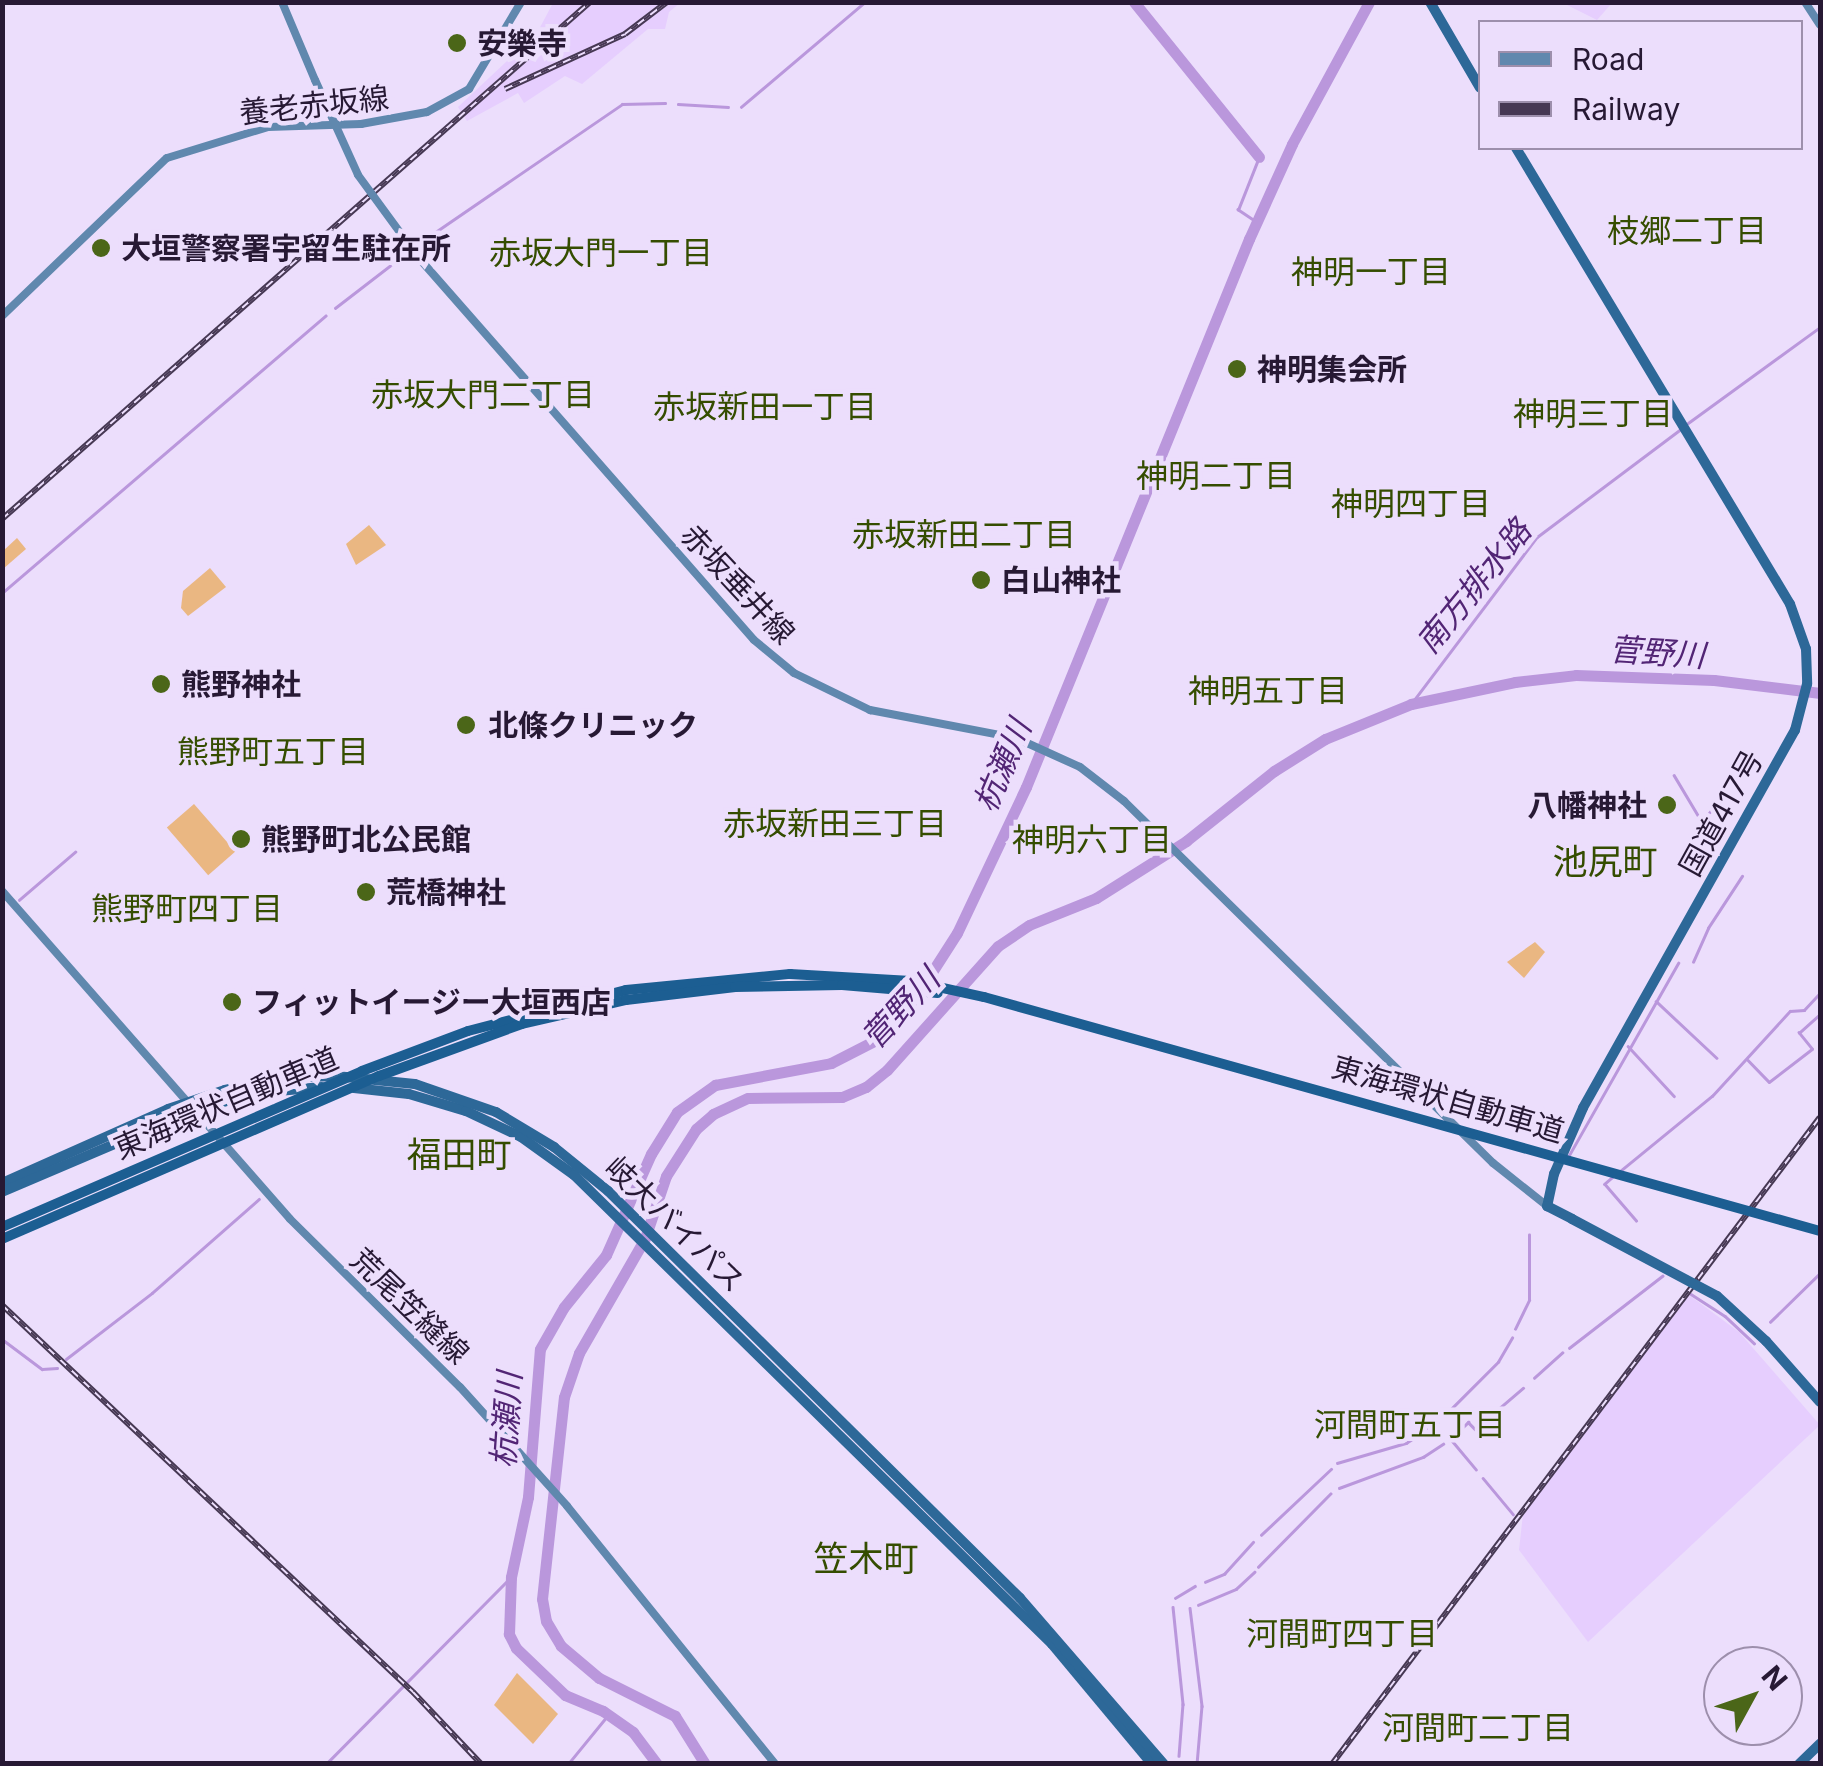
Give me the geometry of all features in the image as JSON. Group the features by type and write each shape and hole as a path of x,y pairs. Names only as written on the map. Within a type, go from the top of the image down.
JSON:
{"highway":[{"path":"1430,2 1478,85"},
{"name":"国道417号","path":"1517,150 1790,604 1806,648 1805,699 1795,730 1583,1108 1554,1174 1547,1206"},
{"name":"東海環状自動車道","path":"2,1227 416,1049 572,1001 736,976 841,975 911,981 1062,1016 1820,1231"},
{"name":"東海環状自動車道","path":"2,1239 395,1069 490,1034 574,1011 682,992 842,985 946,994 1062,1016"},
{"name":"岐大バイパス","path":"2,1182 193,1105 278,1084 364,1083 439,1101 493,1122 604,1195 1052,1644 1152,1764"},
{"name":"岐大バイパス","path":"2,1192 193,1105"},
{"path":"1547,1206 1716,1296 1766,1341 1820,1402"},
{"name":"岐大バイパス","path":"696,1286 1033,1611 1164,1764"},
{"path":"1799,1764 1820,1744"}],"main road":[{"name":"赤坂垂井線","path":"282,2 358,175 418,256 754,640 794,673 870,710 1002,735 1080,767 1168,843 1492,1163 1547,1206"},
{"name":"養老赤坂線","path":"2,316 167,158 268,127 361,124 426,112 469,88 522,2"},
{"path":"1805,2 1820,25"},
{"name":"荒尾笠縫線","path":"2,891 290,1219 460,1387 563,1501 775,1764"}],"shaded area":[{"path":"553,3 680,3 669,12 665,29 648,29 582,84 565,76 524,103 518,93 467,121 458,107 537,33"},
{"path":"1563,3 1612,3 1597,20"},
{"path":"369,525 386,545 356,565 346,544"},
{"path":"17,538 26,549 3,569 3,551"},
{"path":"210,568 226,587 188,616 181,608 183,591"},
{"path":"194,804 235,852 208,875 167,828"},
{"path":"1535,942 1545,952 1524,978 1507,962"},
{"path":"1689,1295 1739,1332 1820,1425 1588,1642 1519,1550 1523,1514"},
{"path":"517,1673 558,1714 533,1744 494,1705"}],"waterway":[{"path":"741,107 865,2"},
{"path":"1134,2 1259,157"},
{"name":"杭瀬川","path":"657,1764 633,1732 603,1711 565,1695 516,1648 509,1634 511,1577 528,1497 540,1349 564,1307 606,1255 651,1154 677,1112 715,1085 831,1063 876,1040 916,997 957,933 1026,787 1249,239 1292,144 1369,2"},
{"path":"415,246 622,104 665,103"},
{"path":"678,104 728,107"},
{"path":"1256,222 1238,210 1259,157"},
{"path":"335,308 409,251"},
{"path":"2,593 325,316"},
{"name":"南方排水路","path":"1688,423 1820,327"},
{"name":"南方排水路","path":"1411,704 1537,537 1682,428"},
{"name":"菅野川","path":"705,1764 675,1716 599,1678 561,1646 546,1621 542,1599 564,1397 579,1353 645,1238 666,1176 696,1129 713,1114 748,1098 842,1097 866,1087 887,1070 998,946 1029,925 1096,898 1186,841 1274,771 1325,739 1411,704 1515,682 1576,675 1714,680 1820,693"},
{"path":"1674,775 1702,822 1719,800"},
{"path":"19,900 75,852"},
{"path":"1693,962 1708,928 1742,876"},
{"path":"1568,1157 1678,963"},
{"path":"1619,1172 1712,1096 1790,1011 1804,1010 1820,993"},
{"path":"1656,1001 1717,1058"},
{"path":"1748,1060 1769,1082 1812,1049 1799,1033 1820,1014"},
{"path":"1628,1046 1674,1096"},
{"path":"1613,1177 1605,1184 1636,1220"},
{"path":"66,1359 152,1293 259,1199"},
{"path":"1515,1329 1529,1300 1529,1235"},
{"path":"1770,1322 1820,1273"},
{"path":"1569,1348 1662,1276"},
{"path":"1691,1294 1725,1316 1754,1343"},
{"path":"1445,1415 1498,1362 1512,1338"},
{"path":"2,1339 42,1369 57,1368"},
{"path":"1534,1378 1562,1353"},
{"path":"1476,1470 1450,1439 1468,1422 1475,1429 1523,1388"},
{"path":"1337,1463 1406,1443 1437,1423"},
{"path":"1339,1488 1423,1457 1443,1444"},
{"path":"1261,1535 1331,1469"},
{"path":"1483,1478 1513,1514"},
{"path":"1258,1567 1330,1494"},
{"path":"1205,1582 1224,1574 1253,1542"},
{"path":"1198,1605 1236,1589 1254,1572"},
{"name":"杭瀬川","path":"326,1764 511,1577"},
{"path":"1175,1598 1195,1586"},
{"path":"1173,1607 1183,1704 1179,1756"},
{"path":"1190,1608 1202,1706 1197,1764"},
{"path":"568,1764 608,1715"}],"railway":[{"path":"2,519 590,2"},
{"path":"505,89 625,34 667,2"},
{"path":"1332,1764 1820,1117"},
{"path":"2,1305 413,1692 481,1764"}],"place":[{"name":"安樂寺","path":"457,43"},
{"name":"大垣警察署宇留生駐在所","path":"101,248"},
{"name":"神明集会所","path":"1237,369"},
{"name":"白山神社","path":"981,580"},
{"name":"熊野神社","path":"161,684"},
{"name":"北條クリニック","path":"466,725"},
{"name":"八幡神社","path":"1667,805"},
{"name":"熊野町北公民館","path":"241,839"},
{"name":"荒橋神社","path":"366,892"},
{"name":"フィットイージー大垣西店","path":"232,1002"}],"district":[{"name":"枝郷二丁目","path":"1687,231"},
{"name":"赤坂大門一丁目","path":"601,253"},
{"name":"神明一丁目","path":"1371,272"},
{"name":"赤坂大門二丁目","path":"483,395"},
{"name":"赤坂新田一丁目","path":"765,407"},
{"name":"神明三丁目","path":"1593,414"},
{"name":"神明二丁目","path":"1216,476"},
{"name":"神明四丁目","path":"1411,504"},
{"name":"赤坂新田二丁目","path":"964,535"},
{"name":"神明五丁目","path":"1268,691"},
{"name":"熊野町五丁目","path":"273,752"},
{"name":"赤坂新田三丁目","path":"835,824"},
{"name":"神明六丁目","path":"1092,840"},
{"name":"池尻町","path":"1605,861"},
{"name":"熊野町四丁目","path":"187,909"},
{"name":"福田町","path":"459,1154"},
{"name":"河間町五丁目","path":"1410,1425"},
{"name":"笠木町","path":"866,1558"},
{"name":"河間町四丁目","path":"1342,1634"},
{"name":"河間町二丁目","path":"1478,1728"}]}
